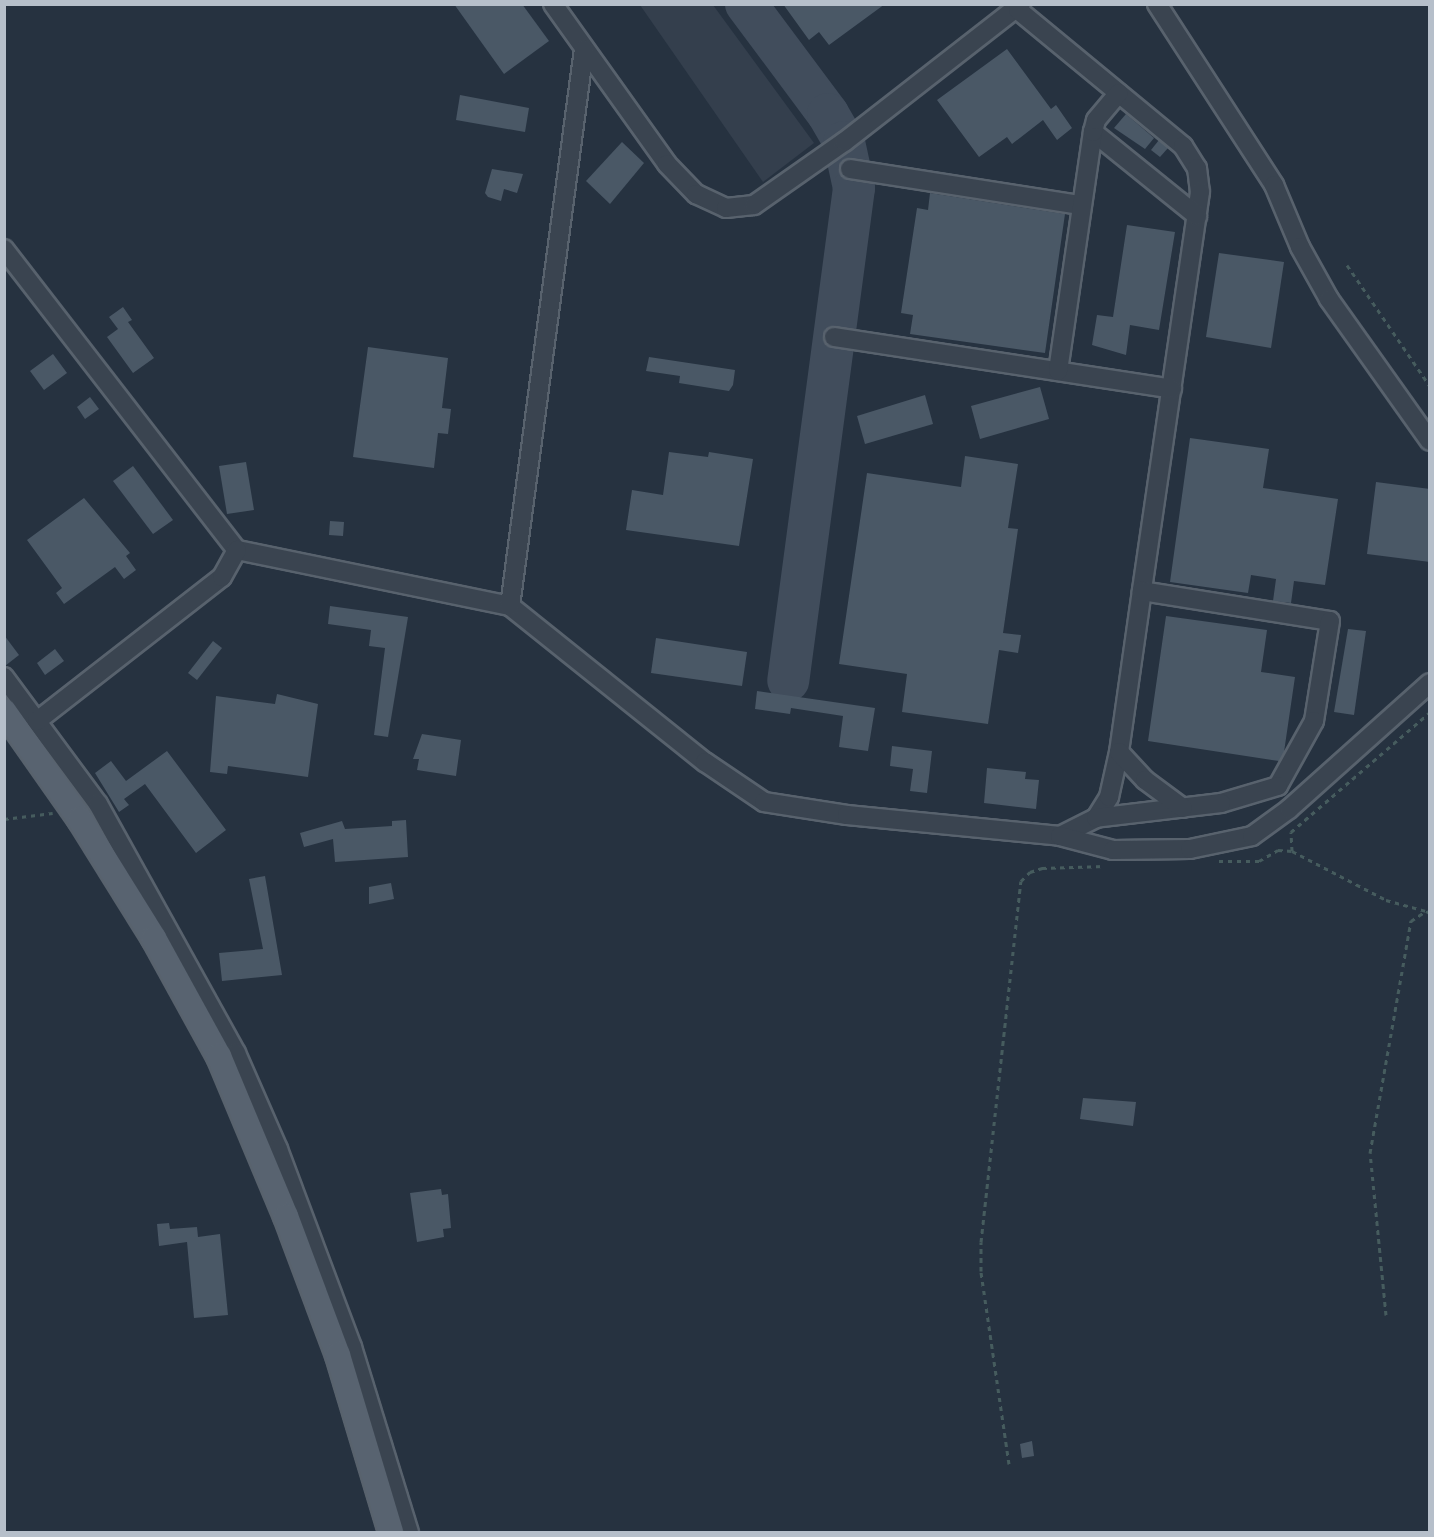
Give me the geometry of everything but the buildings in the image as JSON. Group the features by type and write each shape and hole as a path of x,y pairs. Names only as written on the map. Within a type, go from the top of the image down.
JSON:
{"main road":[{"path":"4,711 73,809 154,938 219,1056 286,1216 338,1355 391,1533"}],"street":[{"path":"553,4 667,164 696,194 726,208 754,205 1020,8 1188,153 1197,168 1199,184 1197,216 1119,752 1109,797 1096,818"},
{"path":"1157,4 1274,185 1300,248 1329,299 1430,441"},
{"path":"510,606 584,49"},
{"path":"1058,371 1093,132 1096,120 1119,93"},
{"path":"1093,132 1197,216"},
{"path":"850,169 1081,205"},
{"path":"4,249 237,550 510,606 705,762 764,802 859,817 1060,836 1113,850 1190,849 1252,836 1288,809 1430,683"},
{"path":"834,337 1172,389"},
{"path":"37,722 222,577 237,550"},
{"path":"1060,836 1096,818 1221,803 1278,786 1314,721 1330,621 1142,591"},
{"path":"4,677 98,804 236,1053 352,1347 409,1533"},
{"path":"1119,752 1145,780 1183,808"}],"path":[{"path":"1347,265 1430,386"},
{"path":"1292,851 1291,832 1430,712"},
{"path":"4,819 73,809"},
{"path":"1211,861 1259,861 1278,850 1292,851 1386,900 1428,912"},
{"path":"1009,1464 981,1271 981,1242 1022,880 1030,872 1042,868 1109,866"},
{"path":"1386,1315 1370,1153 1411,921 1428,912"}],"shaded area":[{"path":"640,5 713,5 814,143 763,182"}],"taxiway":[{"path":"746,4 828,114 844,142 854,188 788,681"}]}
